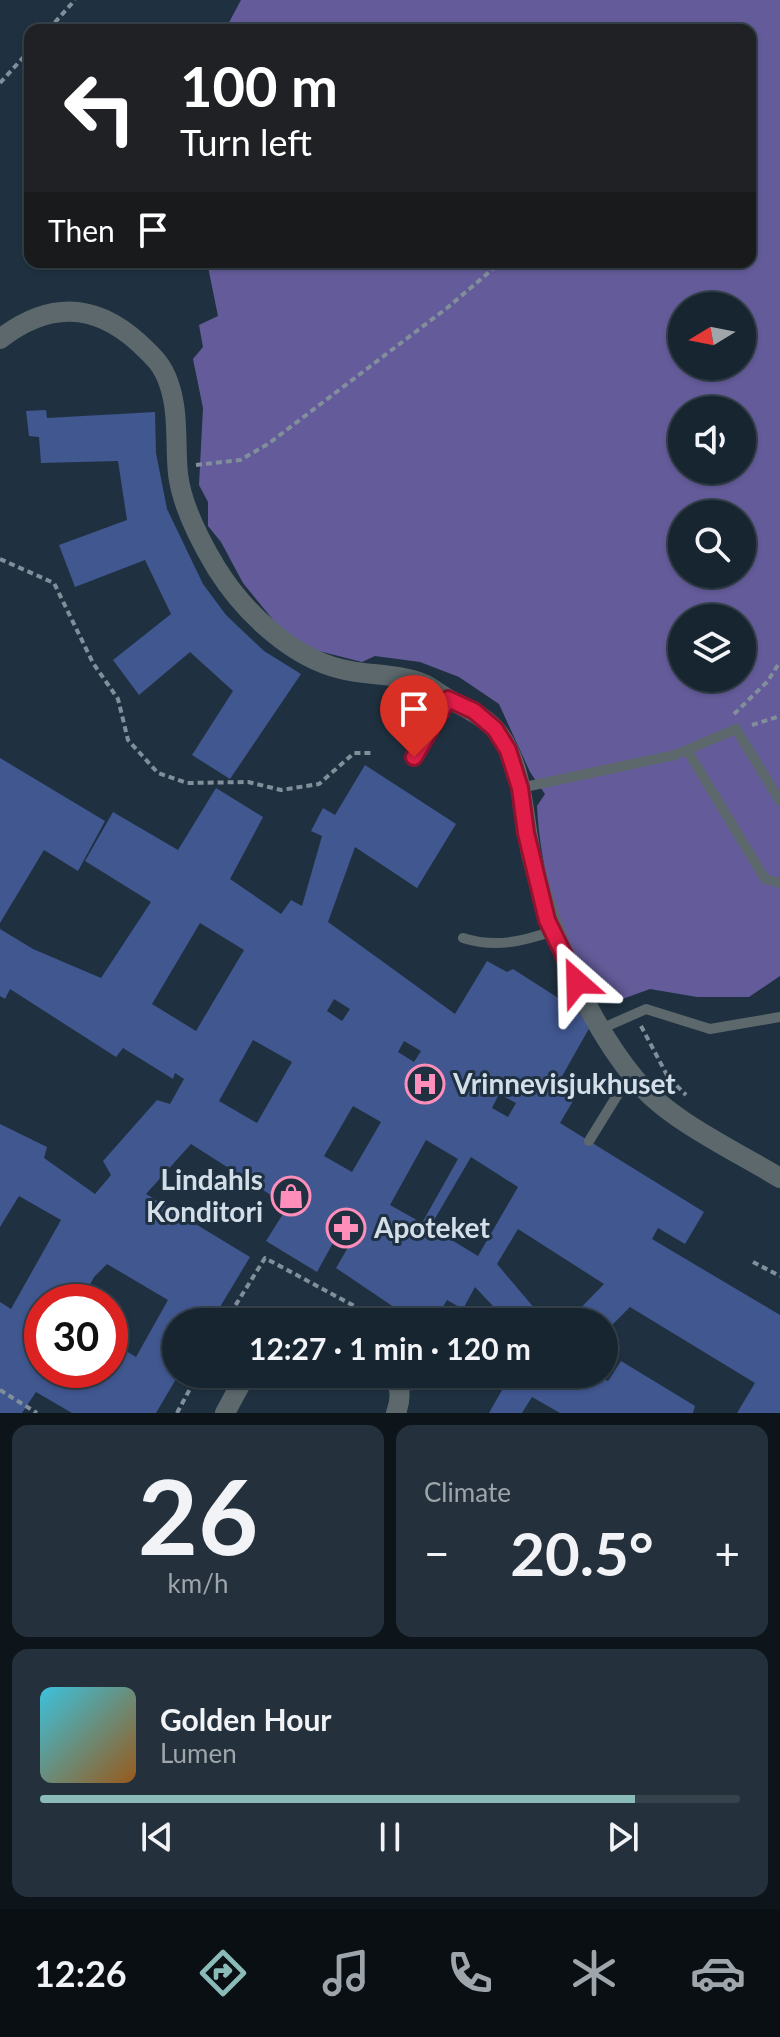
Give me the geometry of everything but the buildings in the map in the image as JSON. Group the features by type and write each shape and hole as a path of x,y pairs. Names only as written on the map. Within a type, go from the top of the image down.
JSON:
{"street":[{"path":"0,339 41,315 93,314 116,323 160,362 170,387 178,468 190,518 217,569 244,605 289,644 341,669 423,684 474,711 495,729 508,750 520,788 526,833 553,931 603,1028 631,1073 685,1120 780,1178"},
{"path":"225,1413 238,1388"},
{"path":"396,1413 401,1400 397,1388"}],"lane":[{"path":"414,757 448,699"},
{"path":"520,788 687,750 736,729 780,801"},
{"path":"687,750 765,879 780,883"},
{"path":"463,938 486,945 521,942 553,931"},
{"path":"603,1028 646,1009 671,1014 710,1029 780,1017"},
{"path":"589,1141 631,1073"}],"path":[{"path":"53,24 75,0"},
{"path":"0,83 24,57"},
{"path":"178,468 240,460 268,444 447,308 494,268"},
{"path":"0,559 54,583 93,663 118,699 128,740 158,773 187,783 248,782 281,790 319,784 354,753 374,753"},
{"path":"717,735 767,682 780,662"},
{"path":"736,729 780,716"},
{"path":"634,1013 668,1077 689,1098"},
{"path":"234,1308 265,1258 358,1308"},
{"path":"753,1262 780,1276"},
{"path":"177,1413 190,1388"},
{"path":"0,1390 37,1413"}],"shaded area":[{"path":"241,0 780,0 780,976 749,997 697,997 650,989 617,1001 599,995 573,953 554,905 542,855 537,806 545,794 530,772 499,704 459,677 420,662 375,656 362,662 311,649 287,637 243,583 221,542 208,526 208,502 199,485 203,408 193,359 203,347 199,325 218,316 208,268 756,268 756,24 228,24"}],"place":[{"name":"Vrinnevisjukhuset","path":"425,1084"},
{"name":"Lindahls Konditori","path":"291,1196"},
{"name":"Apoteket","path":"346,1228"}],"route":[{"path":"414,757 448,699 474,711 495,729 508,750 520,788 526,833 547,920 577,982"}]}
